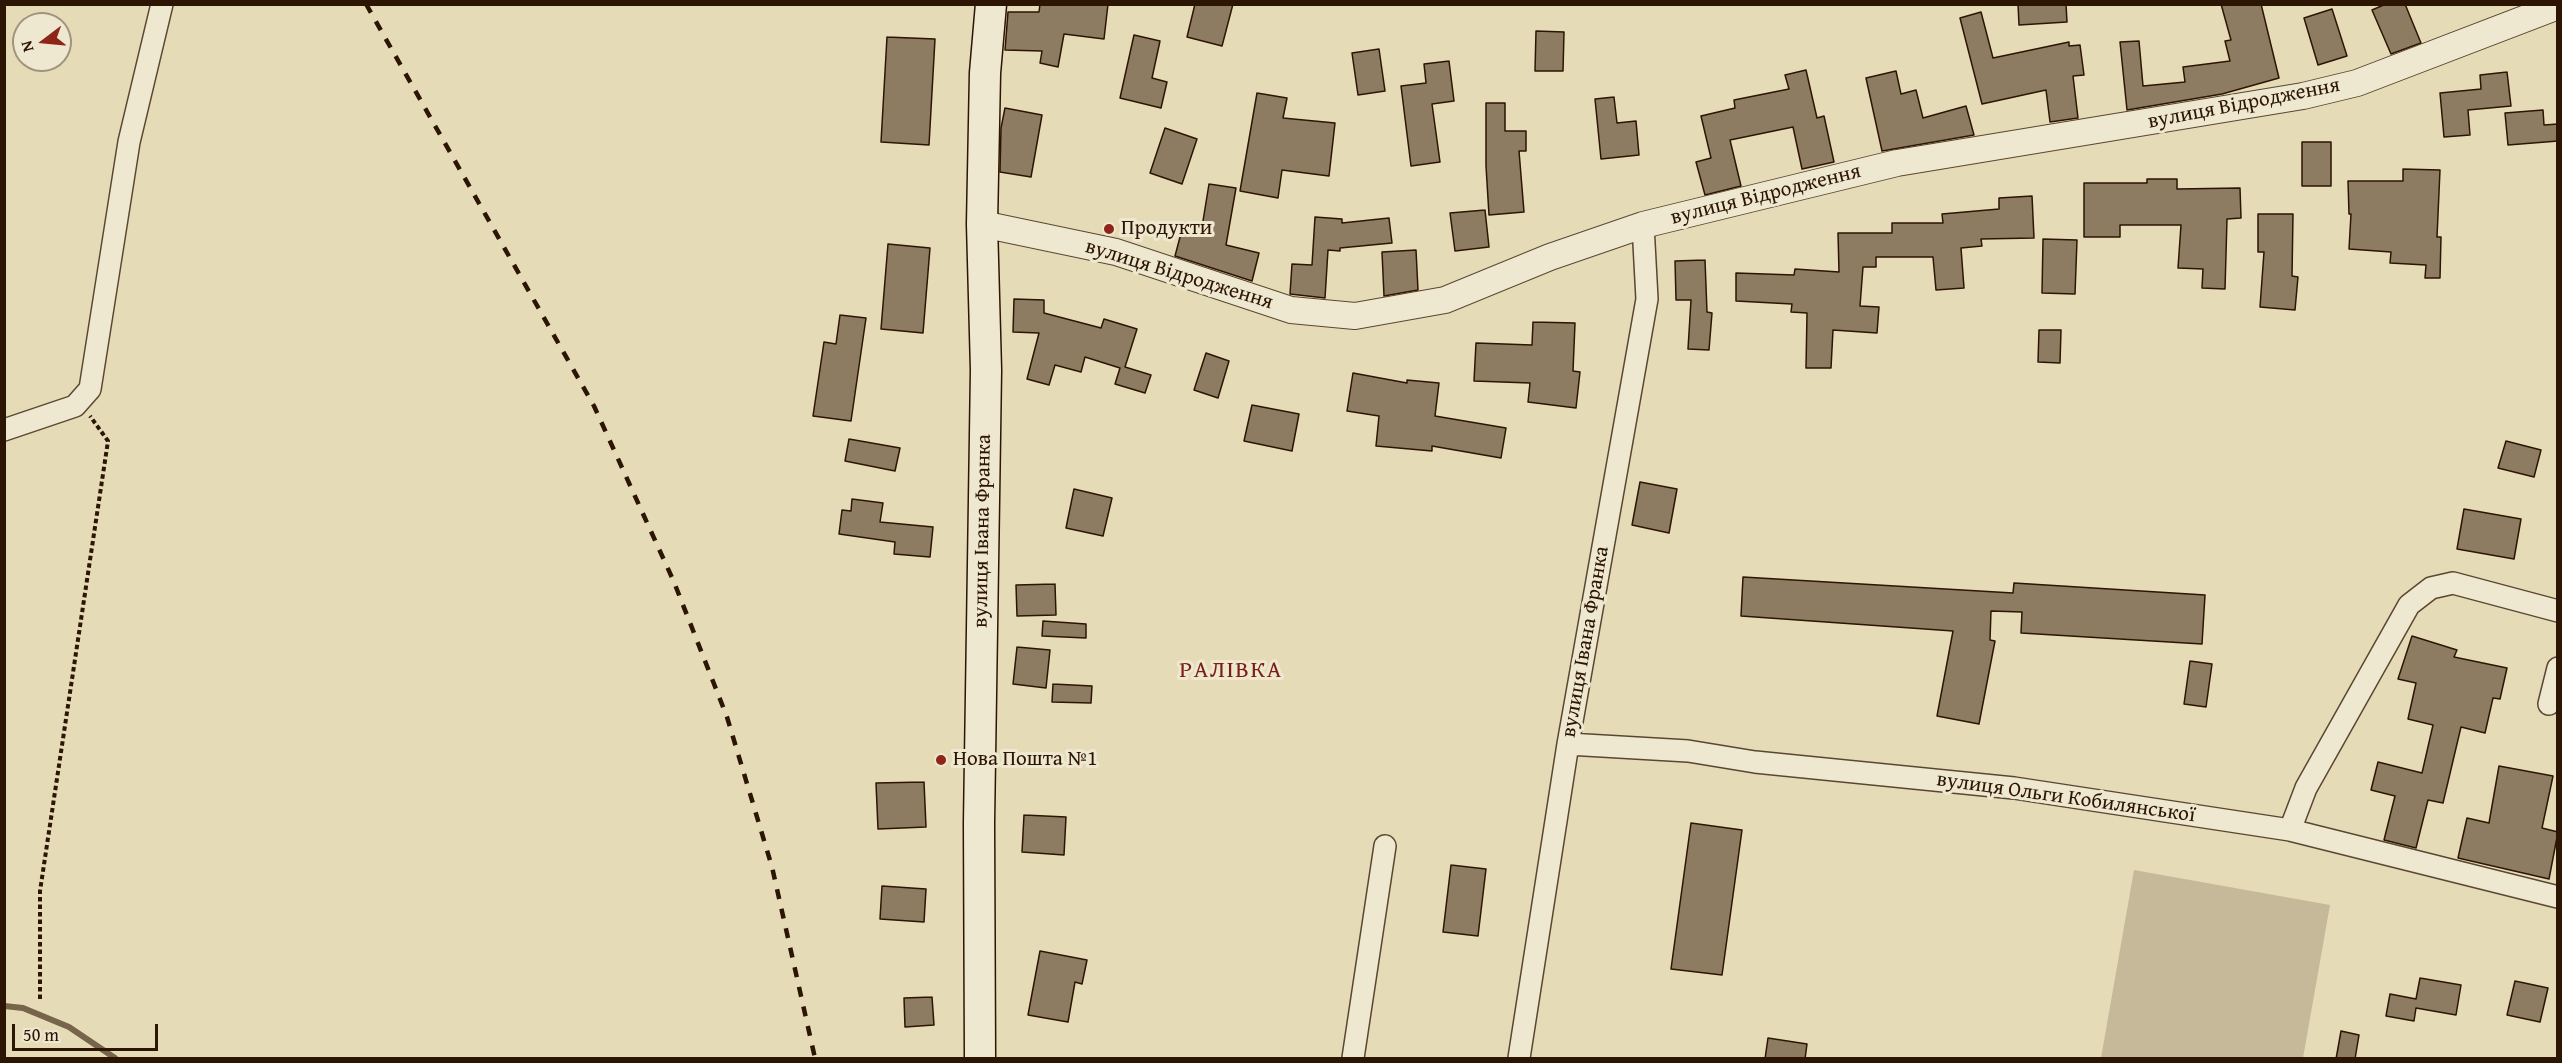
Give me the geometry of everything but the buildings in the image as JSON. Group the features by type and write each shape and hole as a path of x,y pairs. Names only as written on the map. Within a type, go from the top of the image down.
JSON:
{"main road":[{"name":"вулиця Івана Франка","path":"980,1059 979,823 986,370 982,224 986,73 991,4"}],"street":[{"path":"4,430 75,406 90,389 129,142 162,4"},
{"name":"вулиця Відродження","path":"982,224 1116,252 1291,310 1355,316 1445,300 1550,257 1643,225 1897,163 2303,96 2357,83 2558,6"},
{"name":"вулиця Івана Франка","path":"1519,1059 1568,744 1647,298 1643,225"},
{"path":"2290,830 2306,788 2409,605 2431,588 2453,583 2558,610"},
{"path":"2548,704 2558,668"},
{"name":"вулиця Ольги Кобилянської","path":"1568,744 1688,751 1755,762 2014,788 2290,830 2558,897"},
{"path":"1353,1059 1385,846"}],"path":[{"path":"40,999 40,891 108,441 79,401"}],"shaded area":[{"path":"2134,870 2330,905 2303,1058 2101,1058"}],"waterway":[{"path":"4,1006 23,1008 69,1027 115,1058"}],"railway":[{"path":"366,4 594,406 674,582 727,717 772,867 815,1058"}],"place":[{"name":"Продукти","path":"1109,229"},
{"name":"Нова Пошта №1","path":"941,760"}],"district":[{"name":"РАЛІВКА","path":"1231,671"}]}
